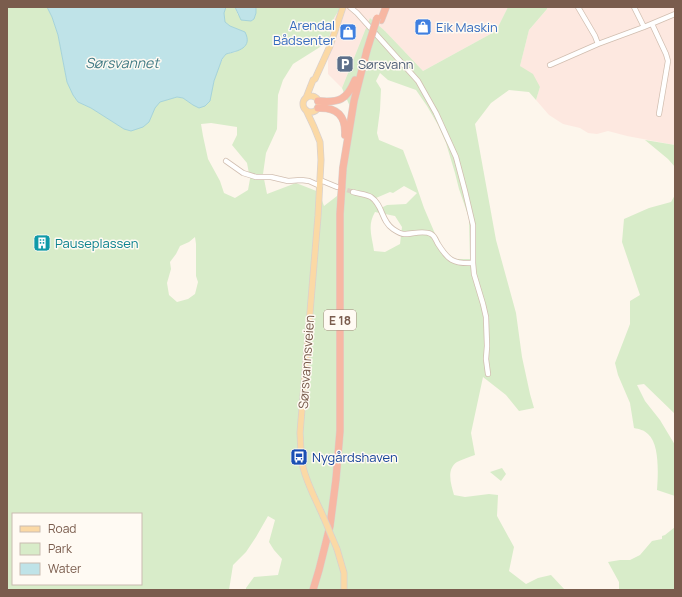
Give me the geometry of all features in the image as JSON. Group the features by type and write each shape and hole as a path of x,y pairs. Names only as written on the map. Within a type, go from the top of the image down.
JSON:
{"highway":[{"name":"E 18","path":"343,168 354,101 379,19 381,7"},
{"name":"E 18","path":"379,19 386,7"},
{"name":"E 18","path":"317,104 334,102 343,97 352,87 369,50"},
{"name":"E 18","path":"317,590 332,531 340,482 343,434 344,217 346,180 357,105 369,50"},
{"name":"E 18","path":"313,590 330,526 340,431 340,214 345,129 344,122 336,112 317,104"}],"main road":[{"name":"Sørsvannsveien","path":"306,98 330,46 343,7"},
{"name":"Sørsvannsveien","path":"314,127 314,115 317,104 314,89 315,79"},
{"path":"311,96 317,104 310,112 303,106 304,99 311,96"},
{"name":"Sørsvannsveien","path":"306,110 314,127 320,146 320,186 300,433 301,456 307,481 338,549 344,573 344,590"}],"street":[{"path":"350,7 418,81 436,113 456,157 473,225 474,274 486,318 486,359 488,374"},
{"path":"578,7 598,44"},
{"path":"634,7 644,27"},
{"path":"550,65 598,44 675,14"},
{"path":"652,24 668,61 659,114"},
{"path":"226,161 243,173 256,177 271,177 288,181 309,181 320,186"},
{"path":"320,180 337,187"},
{"path":"353,192 366,195 377,203 387,224 395,231 404,234 431,234 434,236 445,255 450,259 461,263 473,263"}],"shaded area":[{"path":"341,7 508,7 496,31 423,71 385,31 370,18 342,88 328,74 328,42 334,18"},
{"path":"547,7 675,7 675,145 608,131 597,134 588,133 580,128 563,124 549,115 536,100 540,87 520,66 529,30 547,9"}],"green space":[{"path":"7,7 47,7 58,35 67,82 73,95 78,102 91,108 124,129 149,122 159,102 177,97 183,98 193,105 209,101 220,64 226,54 236,52 245,32 230,26 225,22 224,13 226,7 235,7 238,15 251,21 254,19 256,7 341,7 334,18 328,42 293,64 283,80 278,95 277,129 266,153 263,174 267,194 296,183 319,192 324,206 337,196 343,178 351,109 342,88 370,18 385,31 423,71 496,31 508,7 547,7 547,9 529,30 520,66 533,74 540,87 536,100 529,92 509,90 491,103 475,124 496,240 516,313 522,357 534,408 519,411 506,395 483,377 471,433 475,455 457,462 451,469 450,477 454,495 465,497 489,494 498,495 497,516 514,547 509,571 526,584 538,578 551,575 565,590 246,590 254,577 278,575 282,559 269,542 275,520 268,516 246,552 233,565 229,590 7,590","holes":["380,73 388,80 416,90 438,125 446,143 469,218 470,259 452,259 439,243 424,208 403,150 379,140 377,133 381,89 376,81","211,123 237,127 237,135 232,145 247,163 250,179 248,190 235,198 224,193 220,181 208,159 201,124","404,186 417,193 406,204 387,205 379,209 376,198 390,192 393,193","375,212 395,216 402,227 400,244 385,252 374,251 371,222","195,237 196,276 198,282 195,294 188,299 177,302 169,295 167,283 171,269 170,262 180,246 189,242"]},
{"path":"645,140 675,145 675,167 668,159"},
{"path":"675,195 675,414 644,384 637,385 645,401 660,420 675,445 675,496 657,490 658,477 655,445 646,433 634,428 630,403 618,375 615,363 630,324 630,301 640,295 622,242 624,219 649,208 671,202"},
{"path":"502,468 506,474 501,481 490,472"},
{"path":"675,527 675,590 619,590 619,582 608,562 630,560 640,555 652,541 662,539 662,536"}],"water":[{"name":"Sørsvannet","path":"47,7 226,7 224,13 225,22 230,26 245,32 247,42 243,48 226,54 222,59 214,81 210,101 205,106 199,108 183,98 177,97 160,102 155,108 149,122 143,127 131,131 124,129 91,108 78,102 73,95 67,82 58,35"},
{"path":"235,7 256,7 254,19 251,21 241,20"}],"tunnel":[{"path":"341,188 353,192"}],"place":[{"name":"Eik Maskin","path":"423,27"},
{"name":"Arendal Bådsenter","path":"348,32"},
{"name":"Sørsvann","path":"345,64"},
{"name":"Pauseplassen","path":"42,243"},
{"name":"Nygårdshaven","path":"299,457"}]}
